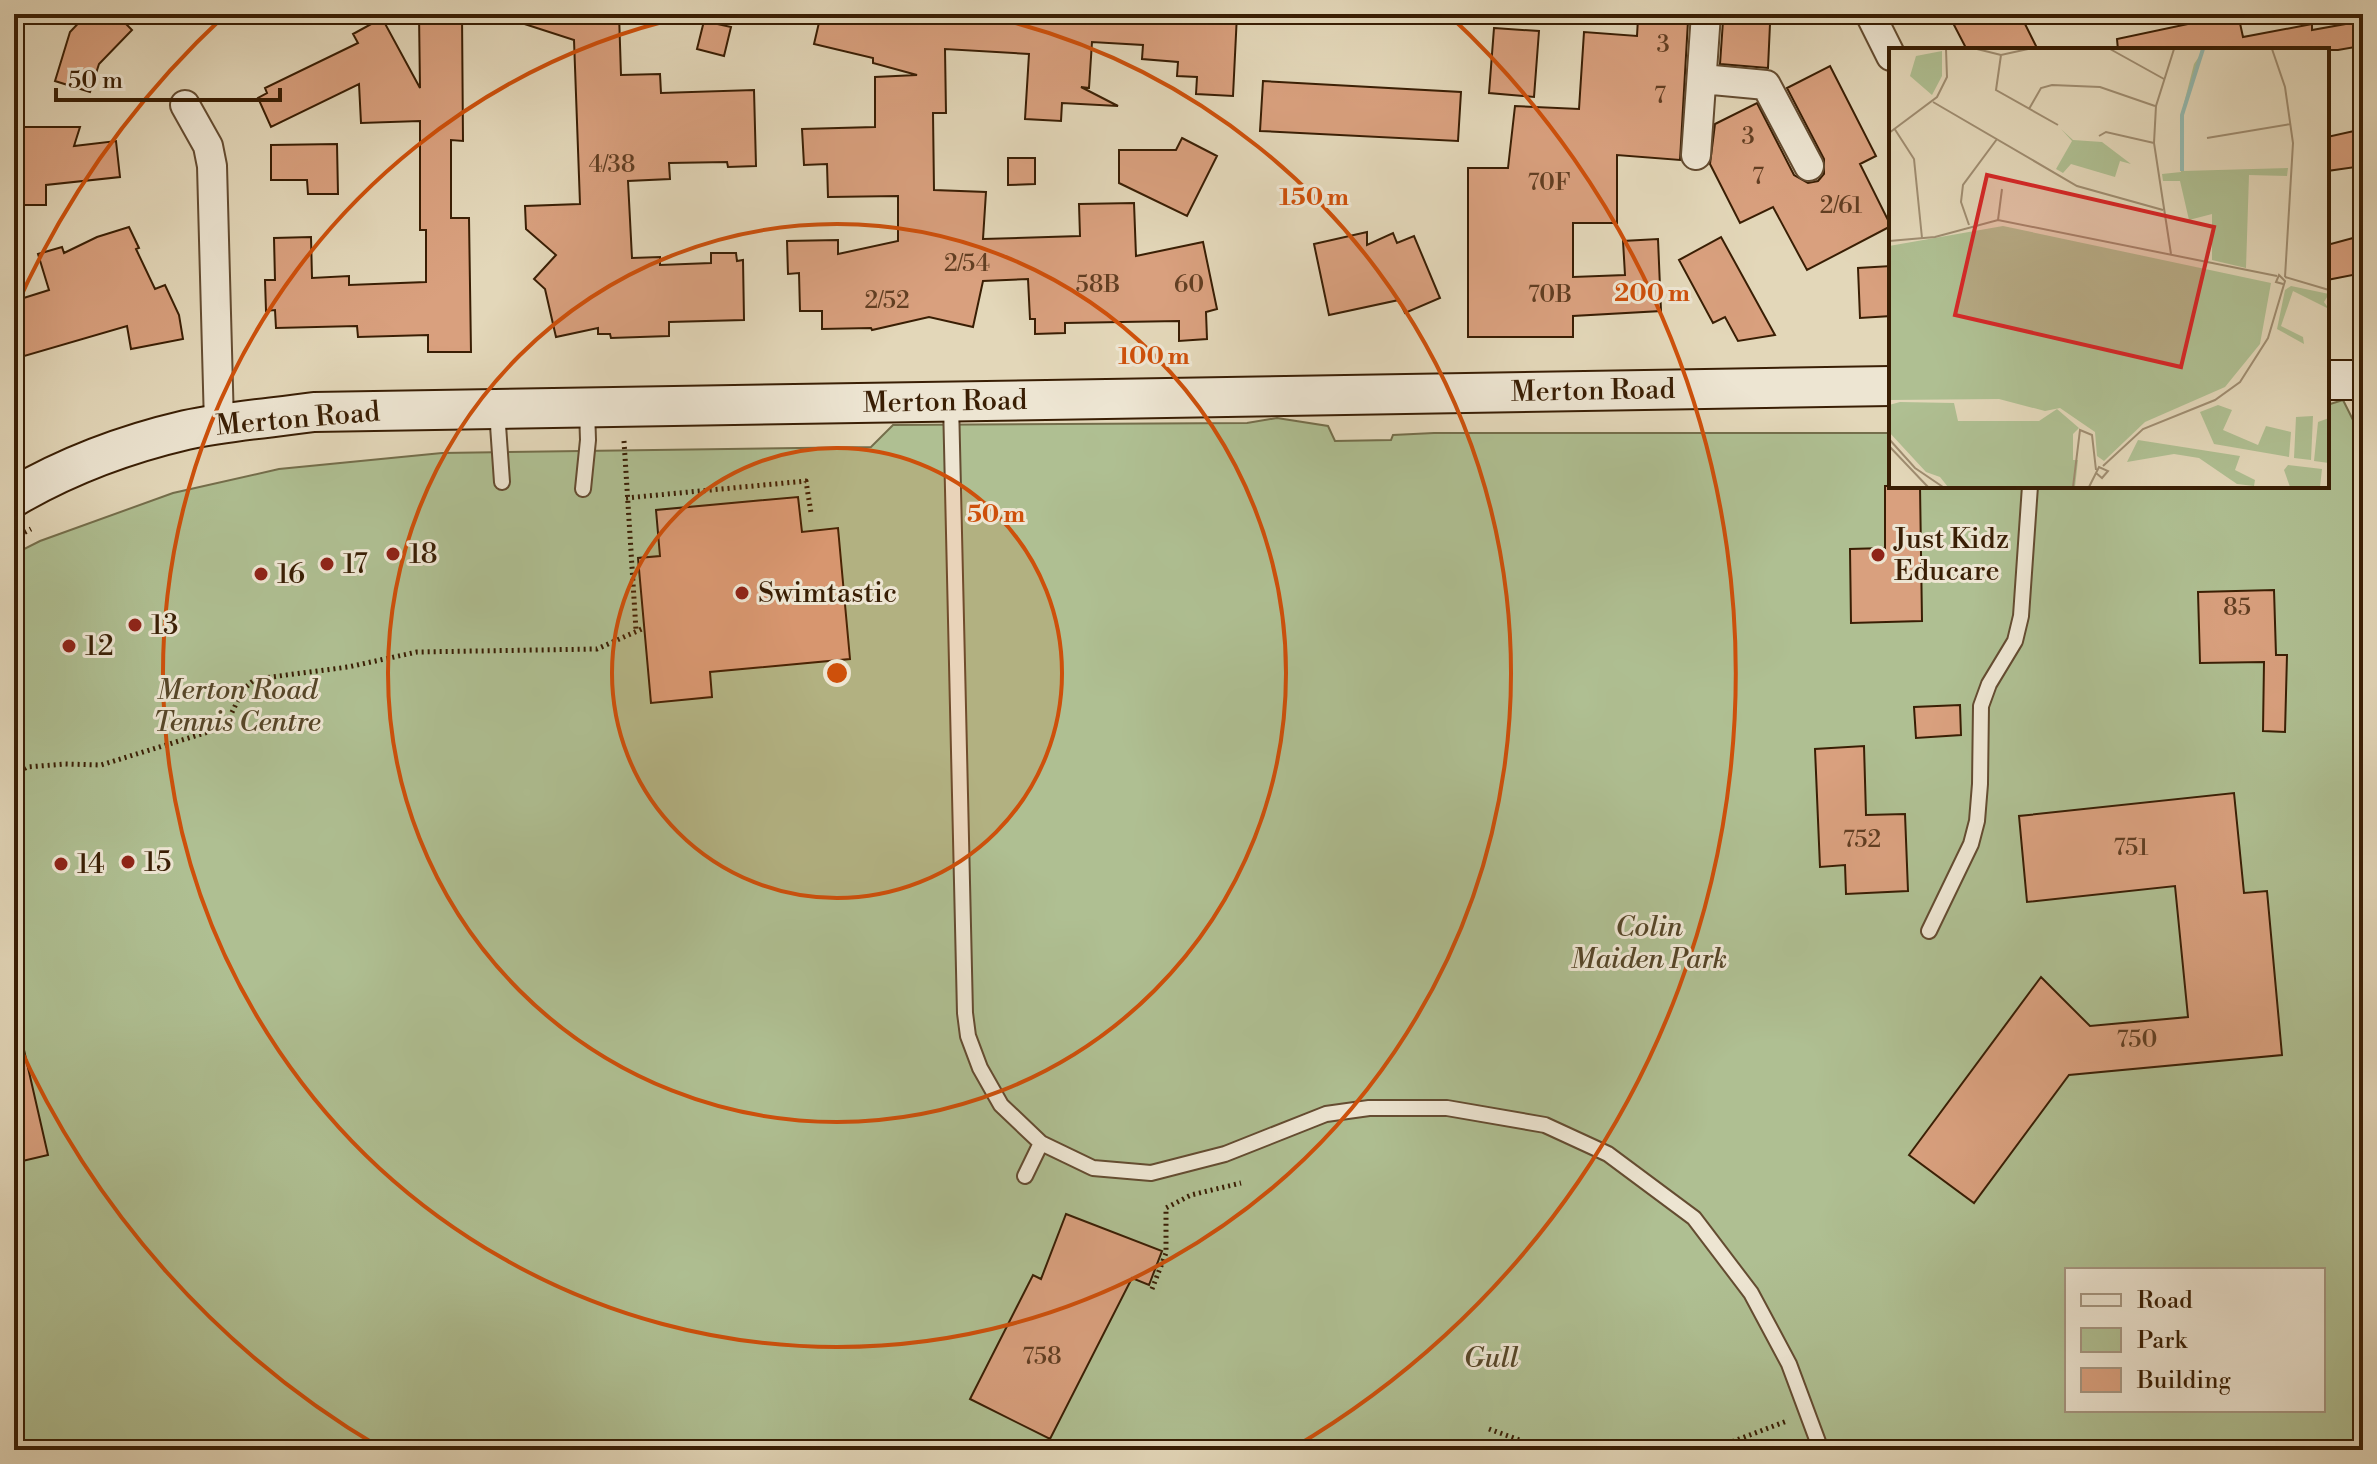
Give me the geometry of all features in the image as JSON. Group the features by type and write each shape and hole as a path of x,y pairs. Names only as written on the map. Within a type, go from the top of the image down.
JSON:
{"main road":[{"path":"2329,380 2363,380"},
{"name":"Merton Road","path":"14,497 41,481 107,454 164,436 219,424 314,412 496,408 587,425 951,402 1889,386"}],"street":[{"path":"1696,155 1706,14"},
{"path":"1870,14 1889,52"},
{"path":"1702,79 1766,85 1809,166"},
{"path":"185,105 208,146 212,166 219,424"}],"lane":[{"path":"951,402 965,1013 968,1036 980,1068 1001,1105 1041,1143 1093,1168 1151,1173 1225,1154 1326,1114 1369,1108 1447,1108 1545,1125 1608,1154 1694,1218 1751,1293 1789,1364 1821,1450"},
{"path":"496,408 502,482"},
{"path":"583,489 587,425"},
{"path":"1929,931 1971,844 1977,821 1981,706 1989,684 2015,641 2021,616 2030,488"},
{"path":"1025,1176 1041,1143"}],"path":[{"path":"587,425 624,441 636,630"},
{"path":"626,498 806,481 811,513"},
{"path":"14,538 40,524"},
{"path":"14,775 27,767 101,765 221,728 232,716 238,694 246,684 256,679 348,667 417,652 597,649 644,628"},
{"path":"1152,1289 1166,1253 1166,1208 1191,1195 1241,1183"},
{"path":"1710,1450 1807,1413"},
{"path":"1489,1429 1547,1450"}],"green space":[{"name":"Colin Maiden Park","path":"2343,400 2357,428 2363,428 2363,1450 14,1450 14,554 40,541 173,493 279,469 442,453 871,447 893,425 1247,423 1277,418 1328,426 1335,441 1391,440 1393,435 1889,433 1889,488 2329,488 2329,404"}],"building":[{"path":"87,14 138,14 127,25 132,30 99,64 90,92 55,81 70,32"},
{"path":"419,14 462,14 463,141 451,140 451,218 469,218 471,352 428,352 428,335 358,337 357,326 276,328 275,310 266,311 265,280 275,280 274,238 311,237 312,278 349,276 349,285 426,282 426,230 420,230 420,121 361,123 359,84 271,127 258,98 267,93 265,88 358,43 353,34 382,18 420,88"},
{"path":"510,14 619,14 621,75 660,74 661,93 754,90 756,166 728,167 727,162 669,163 670,179 628,181 632,258 660,257 660,265 711,263 711,253 736,253 737,261 743,260 744,320 669,322 669,336 611,338 610,334 598,334 598,328 556,337 545,289 534,279 556,255 526,229 525,206 580,204 574,40 509,19"},
{"path":"821,14 1237,14 1233,96 1196,94 1197,77 1177,76 1178,62 1142,59 1143,45 1092,42 1089,88 1081,87 1118,106 1062,103 1061,121 1025,119 1029,54 945,49 946,113 933,113 934,190 986,192 983,239 1080,236 1079,204 1134,203 1136,256 1203,242 1217,309 1206,312 1207,339 1179,341 1179,321 1065,323 1065,333 1035,334 1035,319 1030,319 1028,279 983,281 973,327 929,317 872,330 822,329 822,311 800,311 799,273 788,274 787,241 838,240 838,254 898,241 898,196 828,197 827,164 804,165 802,129 875,127 875,77 917,75 873,63 873,58 814,44"},
{"path":"1976,14 2020,14 2037,48 1966,48 1954,25"},
{"path":"2238,14 2243,37 2312,24 2312,30 2357,22 2361,46 2338,50 2118,48 2117,39"},
{"path":"1638,18 1688,21 1680,160 1617,155 1617,223 1573,223 1573,277 1625,275 1623,241 1658,239 1661,311 1573,316 1573,337 1468,337 1468,168 1508,168 1515,106 1579,109 1584,32 1637,36"},
{"path":"704,21 731,27 724,56 697,49"},
{"path":"1723,21 1770,24 1768,68 1720,64"},
{"path":"1494,28 1539,31 1534,97 1489,93"},
{"path":"1830,66 1876,156 1860,164 1889,222 1889,227 1807,270 1773,207 1740,223 1710,164 1715,124 1757,103 1794,175 1808,183 1818,181 1824,174 1824,159 1787,88"},
{"path":"1263,81 1461,92 1458,141 1260,131"},
{"path":"14,127 80,127 74,146 116,141 120,177 46,185 46,205 14,205"},
{"path":"2363,129 2363,166 2329,171 2329,137"},
{"path":"1182,138 1217,156 1187,216 1119,183 1119,150 1176,150"},
{"path":"337,144 338,194 308,194 307,180 271,180 271,145"},
{"path":"1008,158 1035,158 1035,184 1008,185"},
{"path":"129,227 155,289 165,285 179,315 183,339 131,349 127,326 14,359 14,301 49,290 38,254 62,247 64,253 97,237"},
{"path":"1367,232 1367,245 1393,233 1397,243 1414,236 1440,298 1405,313 1399,300 1329,315 1314,244"},
{"path":"1721,237 1775,335 1738,341 1725,317 1713,323 1679,260"},
{"path":"2353,238 2355,245 2363,243 2363,273 2329,280 2329,244"},
{"path":"1889,266 1889,316 1860,318 1858,268"},
{"path":"1885,486 1920,488 1922,621 1851,623 1850,549 1885,548"},
{"name":"Swimtastic","path":"798,497 802,532 838,528 850,659 710,672 712,697 651,703 638,558 660,556 656,510"},
{"path":"2274,590 2276,655 2287,655 2285,732 2263,731 2264,662 2200,663 2198,592"},
{"path":"1960,705 1961,735 1916,738 1914,707"},
{"path":"1864,746 1866,815 1905,814 1908,891 1846,894 1845,865 1820,867 1815,749"},
{"path":"2234,793 2244,893 2267,891 2282,1055 2069,1075 1974,1203 1909,1155 2041,977 2090,1026 2188,1017 2175,886 2027,902 2019,816"},
{"path":"24,1050 48,1155 14,1163 14,1051"},
{"path":"1066,1214 1162,1251 1149,1285 1132,1278 1050,1439 970,1399 1033,1275 1041,1279"}],"place":[{"name":"18","path":"393,554"},
{"name":"Just Kidz Educare","path":"1878,555"},
{"name":"17","path":"327,564"},
{"name":"16","path":"261,574"},
{"name":"Swimtastic","path":"742,593"},
{"name":"13","path":"135,625"},
{"name":"12","path":"69,646"},
{"name":"15","path":"128,862"},
{"name":"14","path":"61,864"}],"park label":[{"name":"Merton Road Tennis Centre","path":"237,706"},
{"name":"Gull","path":"1491,1358"}]}
